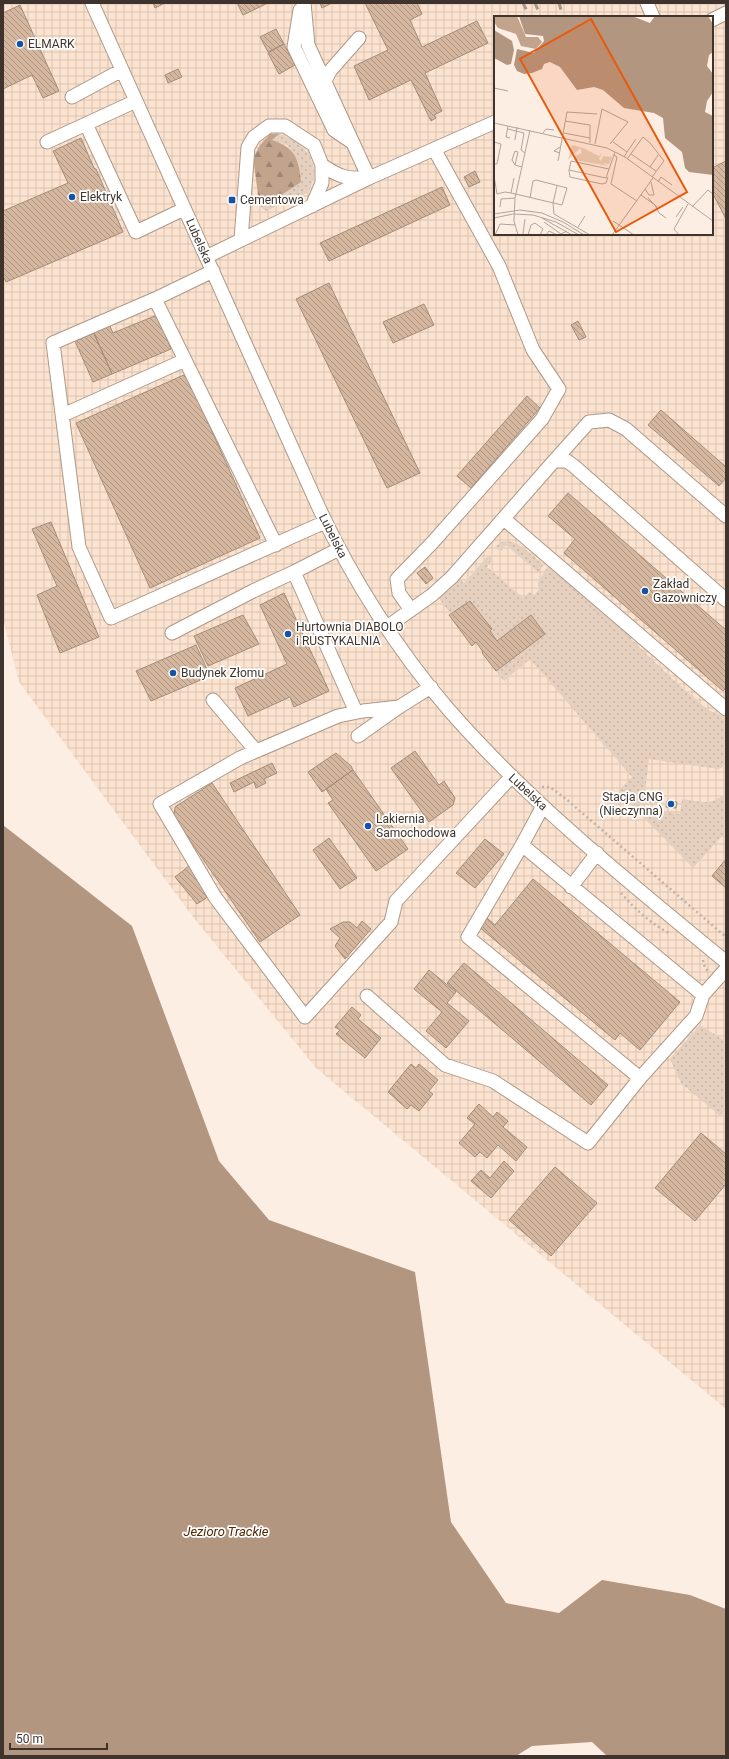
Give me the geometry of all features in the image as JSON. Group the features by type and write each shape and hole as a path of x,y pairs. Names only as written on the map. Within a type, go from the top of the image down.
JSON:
{"street":[{"name":"Lubelska","path":"92,3 325,522 339,549 387,627 431,687 474,738 530,794 726,962"},
{"path":"301,3 294,47 334,130 354,144"},
{"path":"304,3 308,45 354,144 368,178"},
{"path":"647,3 653,16"},
{"path":"713,20 726,13"},
{"path":"325,81 330,71 359,38"},
{"path":"72,97 122,70"},
{"path":"47,142 136,101"},
{"path":"206,257 368,178 494,122"},
{"path":"86,124 136,232 184,209"},
{"path":"241,240 248,147 254,137 269,126 285,126 314,145 322,165 322,183 312,206"},
{"path":"410,610 399,593 397,579 433,542 542,419 559,389 533,350 499,266 434,149"},
{"path":"322,165 334,173 352,179 368,178"},
{"path":"213,272 53,343 79,547 111,618 325,522"},
{"path":"155,299 276,545"},
{"path":"63,415 185,360"},
{"path":"387,627 432,596 452,577 589,422 609,420 626,429 726,516"},
{"path":"554,461 567,462 575,466 726,600"},
{"path":"504,519 726,709"},
{"path":"172,633 339,549"},
{"path":"294,572 356,712"},
{"path":"358,736 399,707 431,687"},
{"path":"213,700 256,751"},
{"path":"399,707 356,712 338,716 240,758 160,804 215,897 305,1017 391,922 396,900 512,776"},
{"path":"543,806 468,937 640,1078"},
{"path":"522,845 571,887 704,995"},
{"path":"571,887 597,853"},
{"path":"367,996 445,1065 493,1081 588,1143 640,1078 696,1016 704,995 726,969"}],"path":[{"path":"530,794 537,787 550,787 566,799 726,937"}],"shaded area":[{"path":"3,3 726,3 726,1409 316,1068 193,917 19,682 3,619"},
{"path":"279,134 298,143 308,153 313,166 314,176 309,192 266,211 258,205 256,168 260,201 300,164 287,145 272,140"},
{"path":"507,541 522,547 543,565 539,573 506,545 501,551 495,548 499,543"},
{"path":"489,555 492,559 487,567 523,598 529,592 534,595 540,588 538,582 550,563 633,635 631,639 671,678 708,710 726,717 726,766 718,769 649,759 645,792 660,795 658,804 640,802 640,808 680,814 682,799 706,802 716,800 726,792 726,832 693,868 635,809 619,790 632,777 530,659 504,681 496,671 545,634 531,615 497,641 490,631 492,629 470,601 451,614 438,597 459,579 464,583"},
{"path":"700,1025 725,1041 726,1109 720,1116 681,1083 670,1059"}],"green space":[{"path":"270,134 279,134 272,140 291,150 299,166 301,182 283,194 259,201 253,158 260,145"}],"water":[{"name":"Jezioro Trackie","path":"3,825 132,926 219,1161 269,1220 415,1272 451,1522 506,1603 559,1613 602,1580 690,1595 726,1609 726,1756 607,1756 592,1742 532,1746 516,1756 3,1756"}],"building":[{"path":"153,3 165,3 155,8"},
{"path":"237,3 268,3 243,15"},
{"path":"320,3 332,3 322,8"},
{"path":"365,3 417,3 422,14 410,20 422,47 477,21 488,43 425,73 442,111 434,115 436,118 431,121 411,80 369,100 354,66 388,50"},
{"name":"ELMARK","path":"20,5 59,91 43,98 32,75 3,89 3,13"},
{"path":"276,29 284,44 268,52 260,37"},
{"path":"284,44 295,65 279,74 268,53"},
{"path":"178,69 182,77 168,83 165,75"},
{"name":"Elektryk","path":"81,138 123,232 6,282 3,276 3,211 68,183 53,151"},
{"path":"726,161 726,219 713,194 713,168"},
{"path":"475,171 480,182 469,187 464,177"},
{"path":"442,187 450,205 329,261 320,243"},
{"path":"329,283 420,473 387,488 296,299"},
{"path":"424,304 434,325 393,343 383,322"},
{"path":"157,315 171,349 112,374 92,329 108,322 113,333"},
{"path":"578,321 586,337 579,340 571,325"},
{"path":"94,333 112,374 93,382 75,341"},
{"path":"186,374 260,538 150,588 76,423"},
{"path":"527,396 540,408 471,488 457,476"},
{"path":"661,410 726,467 726,478 719,486 648,425"},
{"name":"Zakład Gazowniczy","path":"568,493 726,630 726,688 723,691 564,553 575,539 548,516"},
{"path":"51,522 99,637 60,653 37,595 57,586 32,529"},
{"path":"425,567 433,578 426,584 417,573"},
{"name":"Hurtownia DIABOLO i RUSTYKALNIA","path":"284,593 329,691 294,707 290,697 248,716 235,688 287,664 260,605"},
{"path":"470,601 492,629 490,631 497,641 531,615 545,634 496,671 482,653 483,652 476,642 472,646 449,615"},
{"path":"243,615 259,644 208,666 194,636"},
{"name":"Budynek Złomu","path":"196,645 210,676 151,701 136,671"},
{"path":"415,751 439,785 444,781 455,798 453,805 429,822 391,768"},
{"path":"336,753 351,766 353,770 322,792 308,772"},
{"path":"272,763 277,773 264,779 266,783 256,788 254,782 234,792 230,783"},
{"name":"Lakiernia Samochodowa","path":"353,770 408,849 376,871 328,803 333,800 326,789"},
{"path":"212,783 300,915 260,942 174,817 175,807"},
{"name":"Stacja CNG (Nieczynna)","path":"667,801 677,802 676,808 666,807"},
{"path":"329,838 357,878 340,889 313,850"},
{"path":"485,839 504,854 475,888 456,873"},
{"path":"726,859 726,888 712,876"},
{"path":"189,866 209,896 197,904 175,877"},
{"path":"533,879 680,1002 640,1050 620,1033 615,1040 479,927 487,918 495,925"},
{"path":"362,921 371,929 345,959 335,946 340,938 330,929 343,922 350,922 357,928"},
{"path":"464,963 608,1085 591,1105 447,983"},
{"path":"429,970 456,992 447,1003 469,1021 446,1048 426,1031 442,1012 414,989"},
{"path":"352,1007 361,1015 358,1019 381,1038 365,1058 336,1034 340,1030 335,1027"},
{"path":"411,1064 416,1068 419,1064 438,1080 429,1091 433,1094 419,1111 411,1105 407,1109 388,1092"},
{"path":"479,1104 493,1117 497,1112 508,1121 503,1127 527,1147 516,1161 498,1145 487,1158 480,1152 475,1157 459,1143 475,1124 467,1118"},
{"path":"701,1133 726,1154 726,1184 695,1221 655,1188"},
{"path":"504,1161 514,1171 491,1198 471,1181 481,1170 490,1178"},
{"path":"555,1167 597,1203 551,1256 509,1220"}],"railway":[{"path":"523,3 530,16"},
{"path":"535,3 541,16"},
{"path":"559,3 563,16"}],"place":[{"name":"ELMARK","path":"20,44"},
{"name":"Elektryk","path":"72,197"},
{"name":"Cementowa","path":"232,200"},
{"name":"Zakład Gazowniczy","path":"645,591"},
{"name":"Hurtownia DIABOLO i RUSTYKALNIA","path":"288,634"},
{"name":"Budynek Złomu","path":"173,673"},
{"name":"Stacja CNG (Nieczynna)","path":"671,804"},
{"name":"Lakiernia Samochodowa","path":"368,826"}]}
